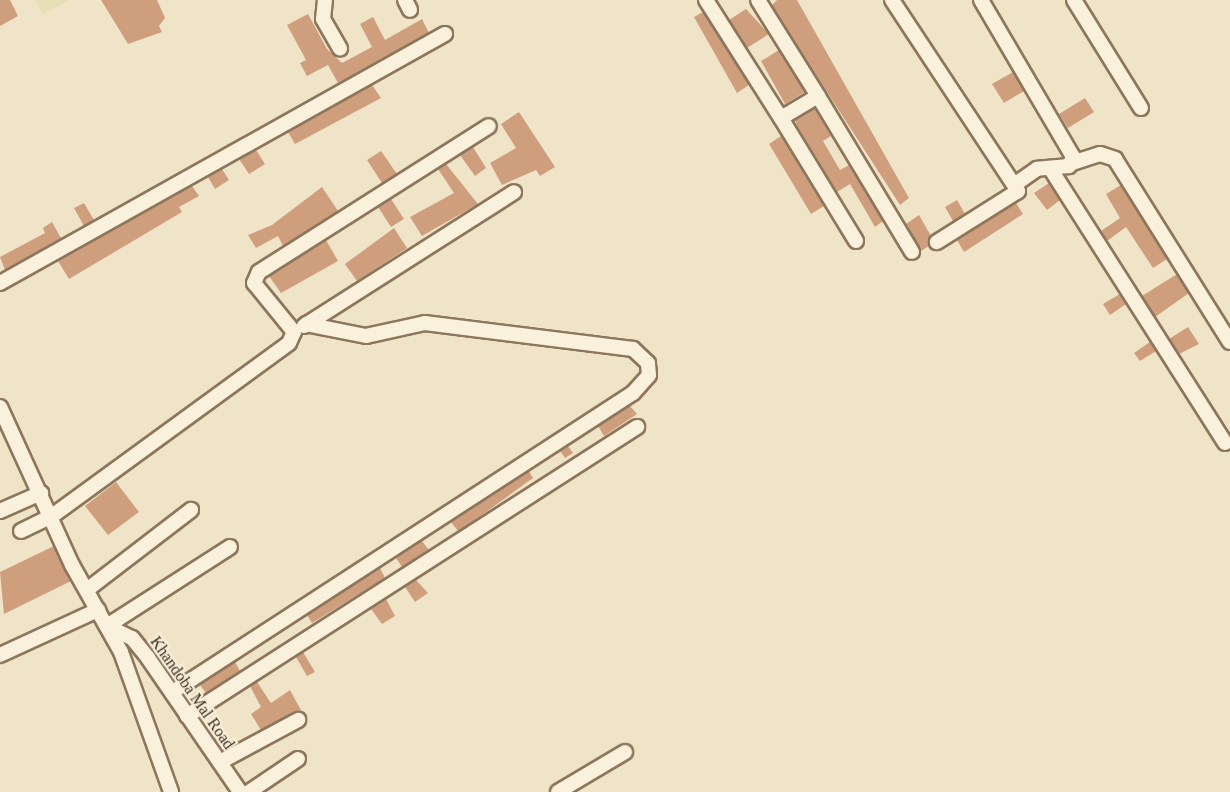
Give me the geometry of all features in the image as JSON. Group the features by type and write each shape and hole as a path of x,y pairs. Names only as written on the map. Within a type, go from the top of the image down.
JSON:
{"street":[{"path":"325,0 323,19 340,48"},
{"path":"706,0 856,241"},
{"path":"758,0 912,252"},
{"path":"892,0 1018,191 937,242"},
{"path":"981,0 1072,153 1072,163"},
{"path":"1074,0 1141,108"},
{"path":"0,283 445,34"},
{"path":"781,118 818,96"},
{"path":"174,691 633,393 649,375 648,363 633,349 425,323 366,336 300,328 254,277 489,126"},
{"path":"1014,185 1031,172 1100,154 1115,159 1230,342"},
{"path":"1050,168 1225,443"},
{"path":"21,531 52,516 289,343 300,328 513,192"},
{"path":"0,406 107,626 171,792"},
{"path":"187,716 637,427"},
{"path":"0,511 41,493"},
{"path":"88,589 191,510"},
{"path":"107,626 230,547"},
{"path":"0,655 98,610"},
{"name":"Khandoba Mal Road","path":"107,626 132,638 174,691 187,716 240,792"},
{"path":"220,762 298,720"},
{"path":"558,792 625,752"},
{"path":"249,792 298,759"}],"shaded area":[{"path":"35,0 70,0 43,14"}],"building":[{"path":"0,0 10,0 18,16 0,26"},
{"path":"101,0 157,0 165,18 159,26 162,32 128,44"},
{"path":"777,0 797,0 909,198 900,205 776,13 772,5"},
{"path":"746,9 769,34 747,48 729,20"},
{"path":"703,12 749,85 737,93 694,17"},
{"path":"308,14 327,49 342,63 372,47 360,24 373,17 385,40 422,19 429,33 338,83 328,65 307,76 300,63 306,60 287,25"},
{"path":"779,50 805,92 785,104 761,61"},
{"path":"1013,72 1024,91 1004,103 992,84"},
{"path":"372,85 381,98 295,144 288,132"},
{"path":"1085,98 1094,112 1068,128 1059,114"},
{"path":"815,109 831,136 823,141 840,170 849,165 883,221 875,227 850,184 837,192 797,126 795,120"},
{"path":"519,112 555,167 540,176 536,170 502,185 490,163 516,148 501,124"},
{"path":"781,136 824,206 811,214 769,144"},
{"path":"473,147 486,168 475,176 460,155"},
{"path":"256,150 265,164 249,174 239,159"},
{"path":"381,151 397,174 382,183 367,160"},
{"path":"446,164 478,204 422,236 410,217 454,193 438,169"},
{"path":"222,169 229,180 215,189 208,177"},
{"path":"1049,183 1060,200 1047,210 1034,193"},
{"path":"1121,185 1167,259 1153,268 1126,227 1107,241 1101,231 1120,218 1106,194"},
{"path":"192,186 199,196 179,207 182,212 69,279 58,261"},
{"path":"322,187 338,211 283,246 278,236 256,248 248,235 272,225"},
{"path":"391,199 404,219 391,227 378,207"},
{"path":"957,200 965,214 953,221 945,207"},
{"path":"84,203 94,220 84,226 74,208"},
{"path":"1016,203 1023,214 964,252 957,240"},
{"path":"919,215 931,236 929,246 921,251 906,224"},
{"path":"52,222 61,238 5,270 0,257 45,233 43,228"},
{"path":"394,228 407,248 357,281 345,264"},
{"path":"326,240 338,261 281,293 269,276"},
{"path":"1177,274 1189,293 1155,317 1142,296"},
{"path":"1120,294 1126,304 1110,315 1103,304"},
{"path":"1188,327 1199,344 1179,354 1169,339"},
{"path":"1150,342 1156,351 1140,361 1134,353"},
{"path":"630,406 637,414 604,436 598,426"},
{"path":"568,446 573,453 565,458 560,451"},
{"path":"529,471 533,478 468,525 458,531 451,522"},
{"path":"116,482 139,512 108,535 85,506"},
{"path":"422,541 429,550 402,567 396,558"},
{"path":"54,546 71,581 4,614 0,572"},
{"path":"380,568 385,578 312,623 307,615"},
{"path":"416,580 428,593 415,602 405,587"},
{"path":"386,599 395,616 382,624 371,609"},
{"path":"303,652 315,672 307,676 296,657"},
{"path":"235,662 240,671 206,693 200,685"},
{"path":"257,682 271,703 290,690 302,712 261,730 251,714 261,707 250,686"}]}
